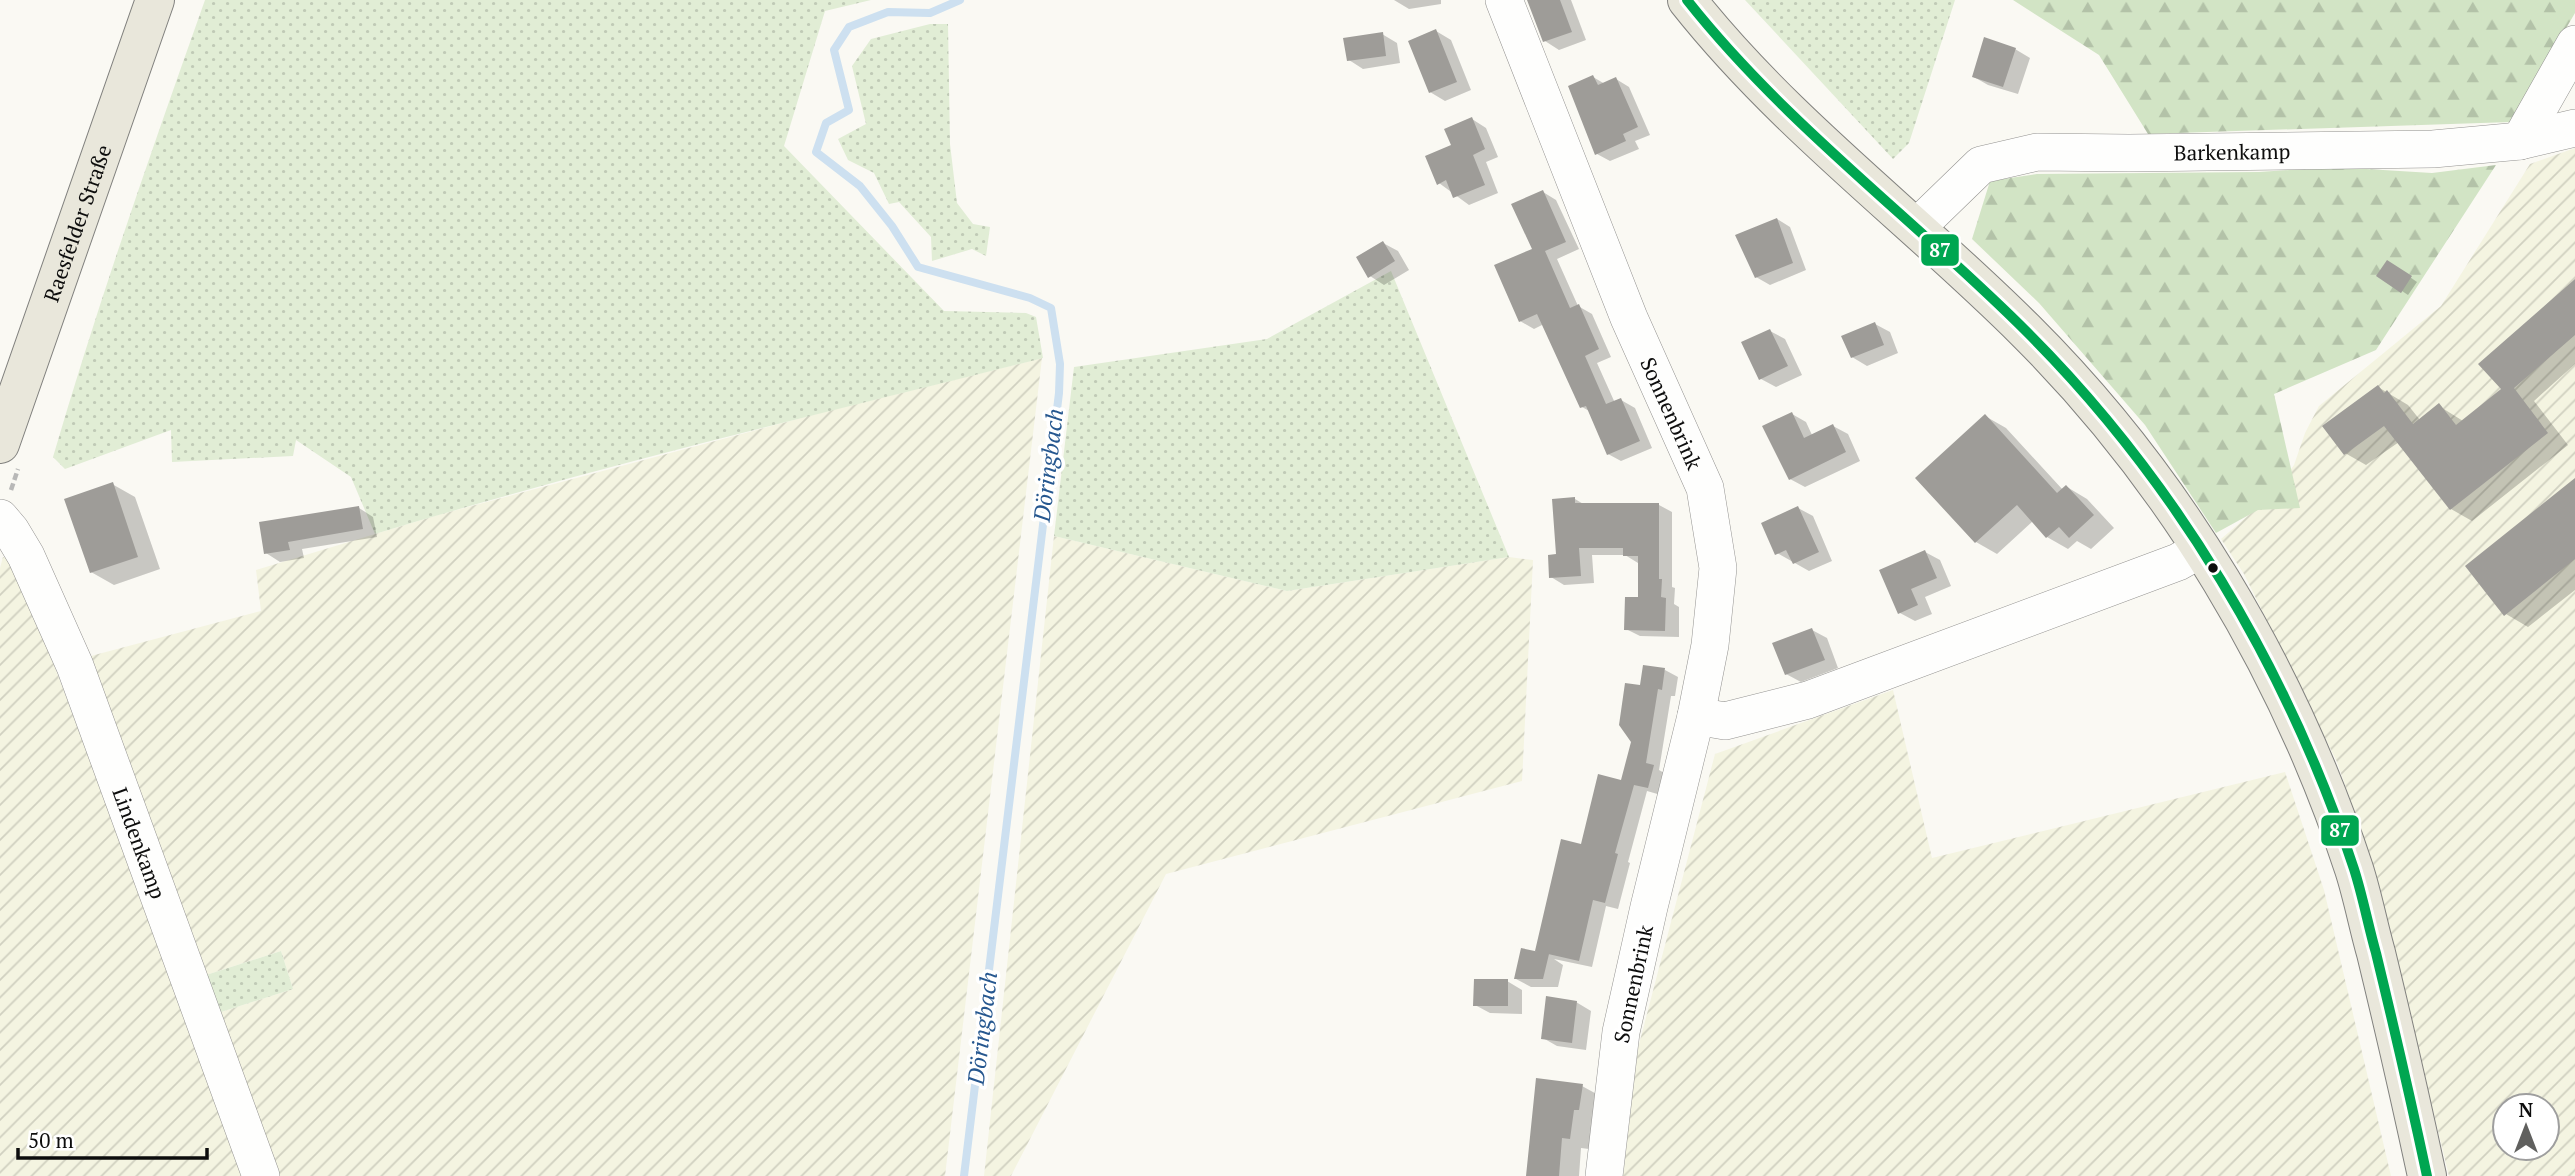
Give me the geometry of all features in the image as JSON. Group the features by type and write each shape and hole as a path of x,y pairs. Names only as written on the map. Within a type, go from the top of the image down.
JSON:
{"main road":[{"name":"Raesfelder Straße","path":"0,444 155,0"},
{"path":"1687,0 1742,63 1790,112 2025,330 2080,388 2131,449 2201,550 2271,670 2316,770 2354,870 2427,1176"}],"street":[{"name":"Sonnenbrink","path":"1504,0 1629,318 1705,488 1718,568 1710,645 1696,716 1621,1032 1604,1176"},
{"path":"2519,141 2575,44"},
{"name":"Barkenkamp","path":"1916,229 1981,164 2037,152 2434,149 2519,141 2575,128"},
{"name":"Lindenkamp","path":"0,518 26,556 75,666 261,1176"},
{"path":"1696,716 1725,721 1808,700 2178,562 2201,550"}],"green space":[{"path":"205,0 871,0 825,11 784,146 944,311 1026,313 1036,317 1043,358 624,464 375,534 351,477 296,440 293,456 172,462 171,430 65,469 53,457 70,399"},
{"path":"1745,0 1955,0 1909,143 1893,159"},
{"path":"2013,0 2575,0 2575,13 2511,122 2148,134 2099,55"},
{"path":"930,24 948,24 950,144 957,203 973,224 990,227 986,256 972,249 932,261 931,237 899,202 889,204 874,173 848,160 838,139 866,124 852,66 871,39"},
{"path":"2575,148 2575,1176 2449,1176 2374,868 2337,762 2244,574 2221,539 2273,494 2294,465 2305,433 2319,406 2441,306 2530,164"},
{"path":"2496,165 2376,350 2274,394 2300,508 2258,510 2216,533 2145,425 2039,303 1972,239 1990,181 2037,174 2259,172 2334,167 2432,173"},
{"path":"1391,271 1509,557 1287,591 1054,536 1074,367 1267,339"},
{"path":"1042,358 945,1176 274,1176 215,1014 293,989 281,951 203,976 87,657 261,611 256,570 438,515 820,413"},
{"path":"1054,536 1287,591 1509,557 1533,560 1522,781 1166,874 1011,1176 984,1176"},
{"path":"3,557 14,559 247,1176 0,1176 0,568"},
{"path":"1893,690 1932,858 2285,772 2324,890 2391,1176 1623,1176 1637,1052 1715,754"},
{"path":"281,951 293,989 215,1014 203,976"}],"building":[{"path":"1527,0 1560,0 1572,32 1543,42"},
{"path":"1436,29 1457,82 1429,93 1408,41"},
{"path":"1383,32 1386,56 1347,61 1343,38"},
{"path":"1984,37 2016,48 2003,87 1972,77"},
{"path":"1593,75 1598,85 1616,77 1638,127 1623,134 1626,141 1595,155 1568,86"},
{"path":"1472,117 1485,149 1473,155 1485,185 1453,198 1446,180 1437,185 1425,156 1451,145 1444,129"},
{"path":"1543,190 1566,242 1545,251 1570,308 1579,304 1599,349 1585,356 1606,404 1621,398 1640,441 1607,455 1586,406 1580,408 1537,314 1519,322 1494,265 1532,249 1511,204"},
{"path":"1777,218 1793,263 1755,278 1735,235"},
{"path":"1383,241 1395,261 1368,278 1356,257"},
{"path":"2387,260 2412,276 2401,293 2376,276"},
{"path":"2575,279 2575,335 2514,388 2548,433 2450,510 2384,426 2344,455 2322,426 2378,385 2384,393 2387,390 2413,424 2439,403 2456,425 2501,389 2478,364"},
{"path":"1875,322 1884,345 1851,358 1841,336"},
{"path":"1770,329 1788,366 1759,380 1741,342"},
{"path":"1792,412 1804,438 1833,424 1846,452 1789,480 1762,426"},
{"path":"1985,414 2057,493 2066,485 2094,515 2069,538 2059,527 2046,538 2017,505 1975,543 1915,478"},
{"path":"2575,478 2575,559 2504,616 2465,566"},
{"path":"113,482 138,557 90,573 64,499"},
{"path":"1575,497 1575,503 1659,503 1659,579 1662,579 1661,597 1666,598 1665,631 1624,630 1625,597 1638,597 1638,556 1623,556 1623,548 1579,548 1581,576 1549,578 1548,555 1556,554 1552,499"},
{"path":"359,506 363,529 288,542 290,550 264,554 259,522"},
{"path":"1798,506 1819,552 1793,564 1786,550 1775,555 1761,523"},
{"path":"1925,550 1937,578 1911,589 1918,605 1898,614 1879,570"},
{"path":"1812,628 1825,660 1785,675 1772,643"},
{"path":"1643,665 1665,668 1662,690 1658,689 1646,763 1654,765 1648,788 1634,785 1615,853 1618,854 1605,903 1593,900 1579,961 1535,951 1561,839 1581,844 1598,774 1621,780 1631,742 1619,725 1625,683 1640,685"},
{"path":"1521,948 1549,954 1543,979 1514,979"},
{"path":"1474,979 1508,979 1508,1006 1473,1006"},
{"path":"1546,996 1577,1001 1572,1043 1541,1039"},
{"path":"1536,1078 1583,1084 1579,1110 1574,1110 1570,1139 1562,1138 1559,1176 1526,1176"}],"waterway":[{"name":"Döringbach","path":"960,0 930,13 888,12 849,27 834,50 849,110 826,123 816,152 860,186 892,226 918,267 1030,298 1051,308 1060,364 1059,393 964,1176"}],"transit line":[{"name":"87","path":"1687,0 1725,45 1808,130 1983,289 2079,388 2130,449 2178,513 2221,580 2296,721 2354,869 2427,1176"}]}
